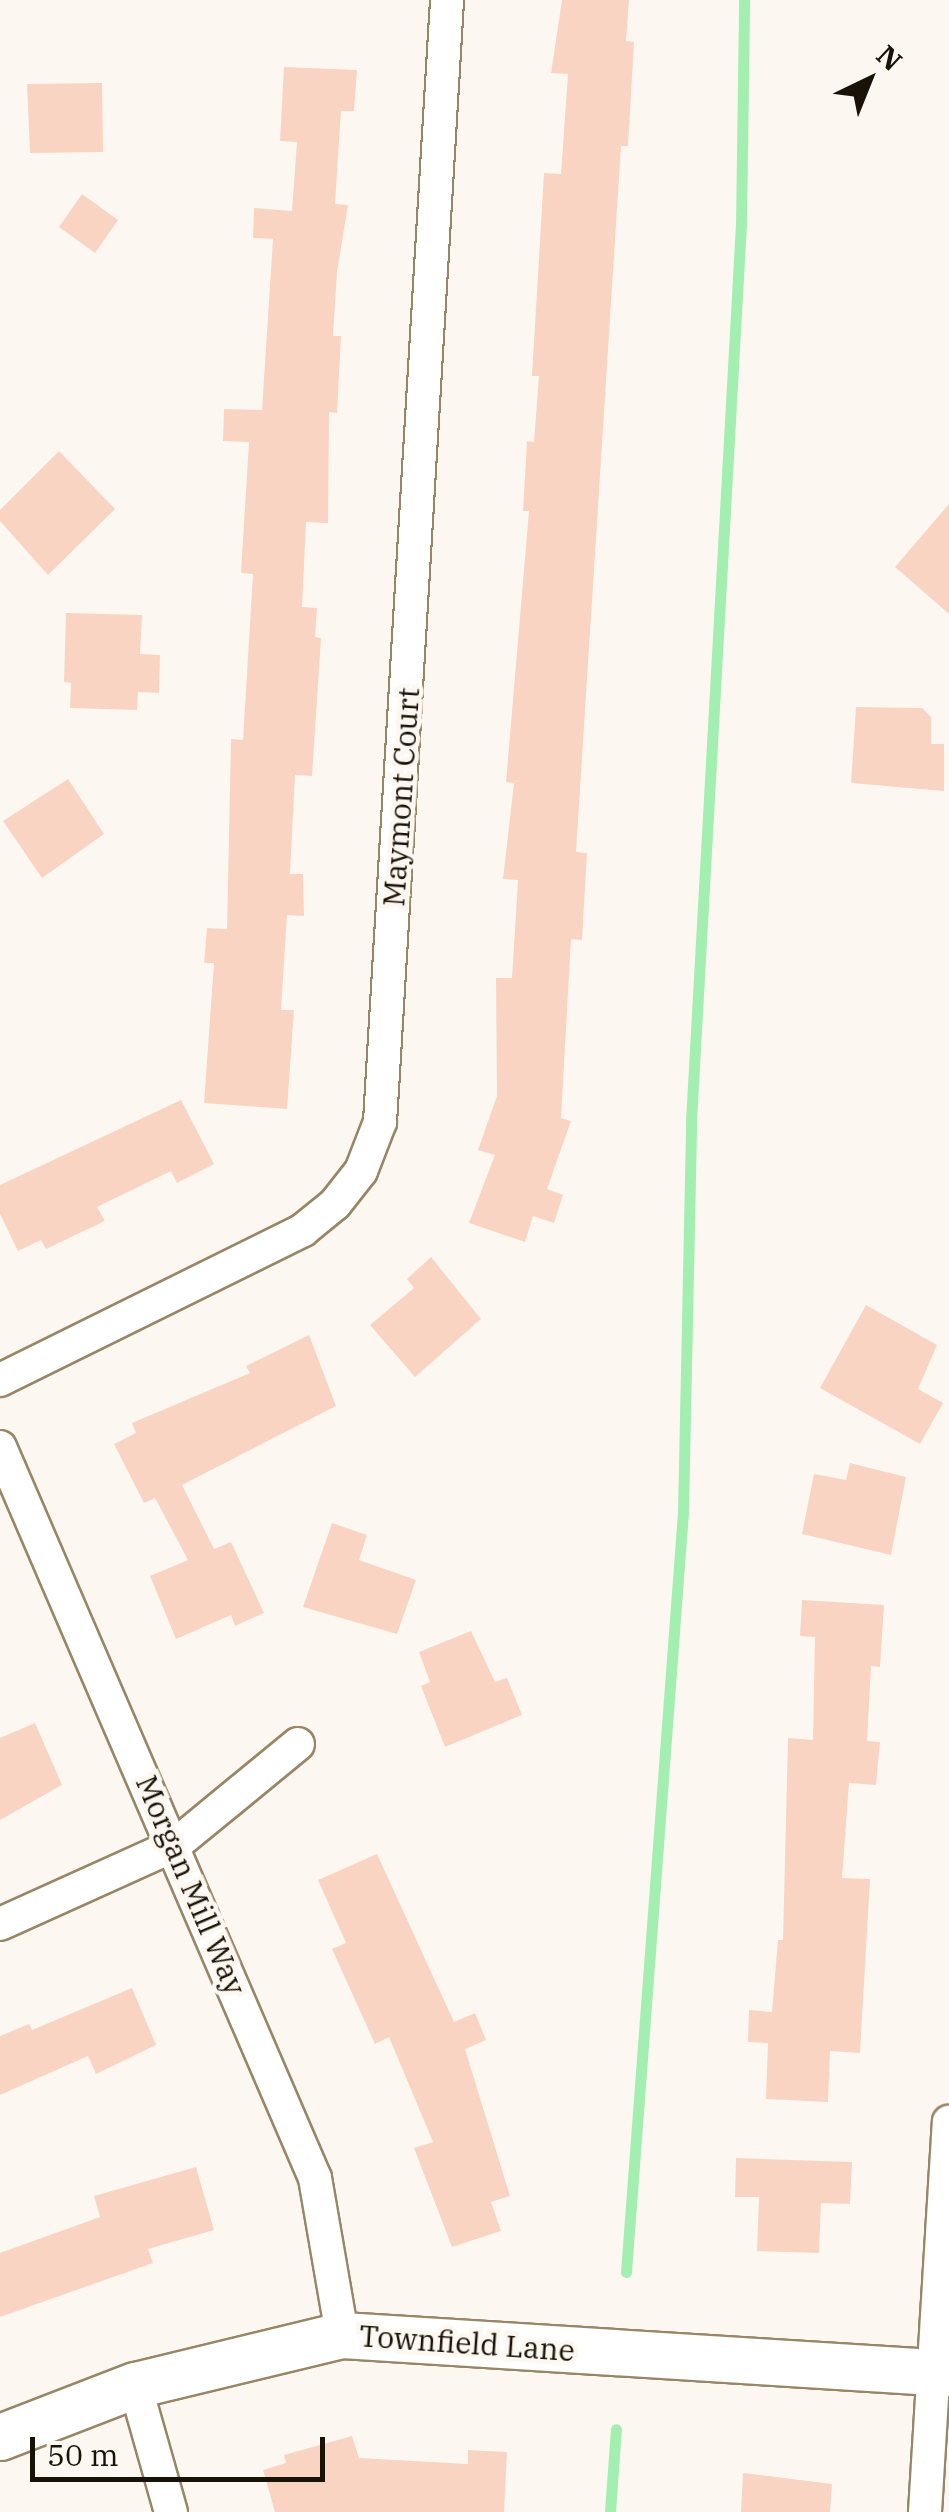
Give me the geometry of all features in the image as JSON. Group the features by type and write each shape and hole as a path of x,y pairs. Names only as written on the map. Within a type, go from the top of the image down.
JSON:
{"street":[{"name":"Maymont Court","path":"0,1380 303,1230 335,1204 361,1171 380,1122 448,0"},
{"name":"Morgan Mill Way","path":"0,1447 316,2178 342,2336"},
{"path":"0,1924 175,1845 298,1744"},
{"path":"924,2512 942,2372 949,2122"},
{"name":"Townfield Lane","path":"0,2437 135,2385 342,2336 942,2372"},
{"path":"135,2385 171,2512"}],"building":[{"path":"562,0 629,0 626,41 634,42 628,146 621,146 576,852 587,853 582,940 571,939 561,1118 571,1121 547,1189 563,1195 554,1223 533,1216 525,1242 469,1223 495,1155 478,1150 497,1096 496,978 512,978 518,880 503,879 514,783 506,782 529,511 523,511 527,441 534,442 539,376 532,376 544,173 561,174 568,74 551,73"},
{"path":"284,67 357,70 354,111 341,111 335,204 348,205 337,272 333,336 341,336 337,413 329,412 328,523 306,522 302,607 317,608 315,637 321,638 312,776 295,775 290,874 303,874 304,916 287,915 281,1010 294,1010 287,1109 204,1103 214,963 204,963 207,928 227,929 231,739 243,740 253,574 241,573 249,442 223,441 224,409 262,410 273,239 253,238 254,208 292,211 297,142 280,141"},
{"path":"102,83 103,152 30,153 27,84"},
{"path":"82,194 118,220 95,253 59,227"},
{"path":"59,451 115,509 48,575 0,521 0,510"},
{"path":"949,504 949,614 895,567"},
{"path":"66,613 142,615 140,654 160,655 159,693 138,692 137,710 70,708 71,683 64,682"},
{"path":"856,707 922,708 931,717 931,744 944,744 944,791 851,783"},
{"path":"68,779 104,834 42,878 3,821"},
{"path":"181,1100 214,1164 177,1183 171,1171 97,1207 105,1221 46,1249 41,1240 18,1251 0,1214 0,1185"},
{"path":"431,1257 481,1319 415,1377 370,1325 414,1288 407,1279"},
{"path":"866,1305 937,1345 918,1389 943,1403 920,1444 820,1388"},
{"path":"309,1335 336,1406 182,1485 214,1549 231,1542 264,1613 235,1626 231,1615 176,1639 150,1576 188,1560 155,1498 144,1503 114,1444 136,1433 132,1423 250,1373 246,1366"},
{"path":"850,1463 906,1477 891,1555 802,1534 814,1474 846,1480"},
{"path":"332,1523 367,1535 359,1560 416,1580 397,1634 303,1607"},
{"path":"802,1600 884,1605 880,1667 871,1666 867,1741 880,1742 876,1785 849,1783 842,1878 870,1879 860,2053 830,2051 828,2102 766,2099 768,2043 748,2042 749,2010 772,2012 778,1940 783,1940 788,1738 813,1740 815,1637 800,1636"},
{"path":"471,1631 495,1682 507,1678 522,1715 445,1747 421,1686 430,1682 419,1652"},
{"path":"35,1723 62,1785 0,1820 0,1738"},
{"path":"377,1854 454,2022 475,2013 486,2040 465,2049 510,2196 491,2202 501,2231 452,2247 414,2148 433,2142 389,2037 375,2044 332,1949 346,1943 318,1880"},
{"path":"132,1988 156,2045 96,2074 88,2056 0,2095 0,2036 29,2024 32,2030"},
{"path":"736,2158 852,2162 850,2204 821,2203 819,2253 757,2251 759,2197 735,2197"},
{"path":"196,2167 214,2230 148,2249 153,2263 0,2317 0,2253 100,2217 94,2196"},
{"path":"352,2436 359,2458 468,2464 468,2450 507,2452 504,2512 275,2512 263,2470 286,2463 284,2455"},
{"path":"743,2473 832,2484 830,2512 741,2512"}],"waterway":[{"path":"626,2272 683,1512 691,1121 741,224 744,0"},
{"path":"610,2512 616,2429"}]}
